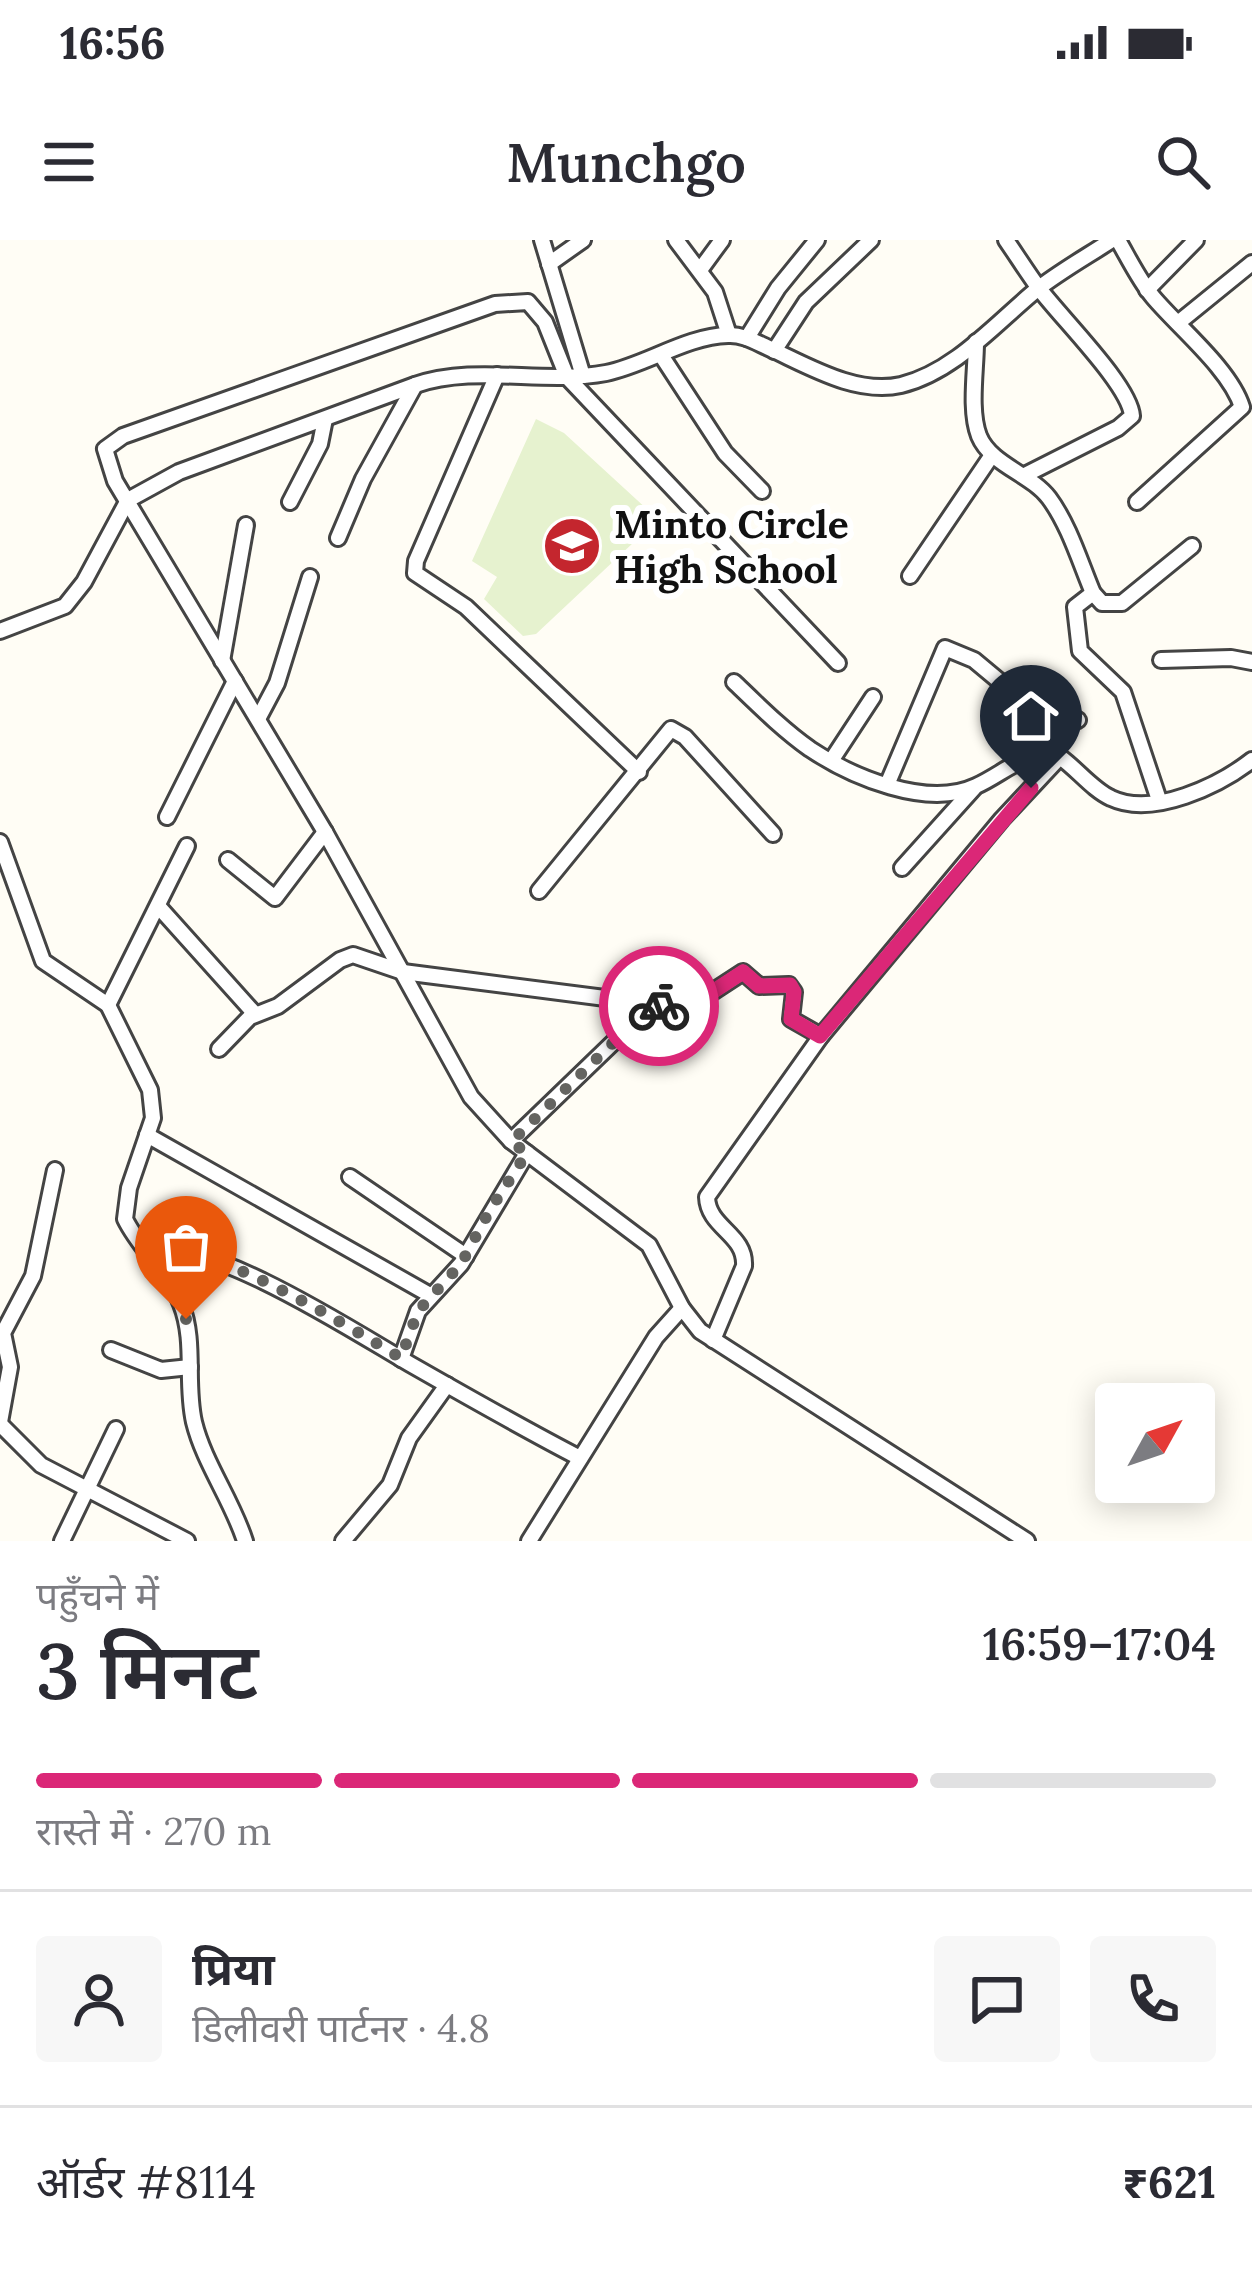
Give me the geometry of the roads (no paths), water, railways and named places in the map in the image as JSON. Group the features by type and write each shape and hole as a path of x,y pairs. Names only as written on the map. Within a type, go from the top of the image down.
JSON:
{"street":[{"path":"542,240 575,376"},
{"path":"549,264 584,240"},
{"path":"676,240 720,301 729,334"},
{"path":"700,271 722,240"},
{"path":"747,338 788,274 817,240"},
{"path":"774,351 806,302 871,240"},
{"path":"1006,240 1132,409 1132,416 1118,428 1025,475"},
{"path":"0,631 65,606 84,582 128,500 178,472 415,385 448,375 575,376 628,368 729,334 848,382 897,386 943,366 1039,288 1114,240 1148,290 1237,394 1242,407 1137,502"},
{"path":"1148,290 1196,240"},
{"path":"1178,322 1252,263"},
{"path":"838,663 575,376 534,307 518,301 495,304 112,442 105,449 105,458 128,500 325,832 472,1097 511,1142 649,1245 682,1308 700,1331 1028,1541"},
{"path":"976,342 978,433 992,454 1048,497 1102,603 1122,603 1192,546"},
{"path":"661,356 725,452 762,491"},
{"path":"496,375 416,560 415,573 466,608 639,772"},
{"path":"338,538 363,478 415,385"},
{"path":"290,502 320,444 325,419"},
{"path":"910,576 992,454"},
{"path":"222,661 246,524"},
{"path":"258,719 277,683 310,578"},
{"path":"1093,592 1075,607 1078,646 1124,692 1159,800"},
{"path":"887,784 945,648 974,660 1004,685 1078,720"},
{"path":"1160,660 1252,662"},
{"path":"167,817 235,681"},
{"path":"734,682 801,742 831,761 887,784 934,794 974,788"},
{"path":"831,761 873,697"},
{"path":"538,891 670,729 677,730 773,834"},
{"path":"902,868 974,788 1034,754 1060,757 1109,798 1135,802 1208,789 1252,760"},
{"path":"713,1340 745,1256 740,1244 715,1221 707,1197 820,1036 1060,757"},
{"path":"228,860 275,898 325,832"},
{"path":"0,842 43,962 108,1005 150,1090 153,1118 125,1206 125,1220 182,1306 190,1338 189,1391 196,1430 244,1541"},
{"path":"108,1005 187,846"},
{"path":"158,906 255,1014"},
{"path":"219,1049 255,1014 278,1006 346,957 361,956 403,972 651,1006 687,1006 743,972 759,986 790,985 794,992 791,1019 820,1036"},
{"path":"511,1142 651,1006"},
{"path":"147,1135 430,1295"},
{"path":"401,1358 418,1311 466,1256 527,1153"},
{"path":"55,1170 33,1276 3,1334 10,1367 0,1423 30,1457 187,1541"},
{"path":"350,1178 466,1256"},
{"path":"142,1243 183,1247 321,1310 580,1457"},
{"path":"529,1541 656,1337 682,1308"},
{"path":"111,1350 161,1370 190,1367"},
{"path":"343,1541 390,1485 409,1438 447,1385"},
{"path":"62,1541 116,1429"}],"place":[{"name":"Minto Circle High School","path":"572,546"}]}
